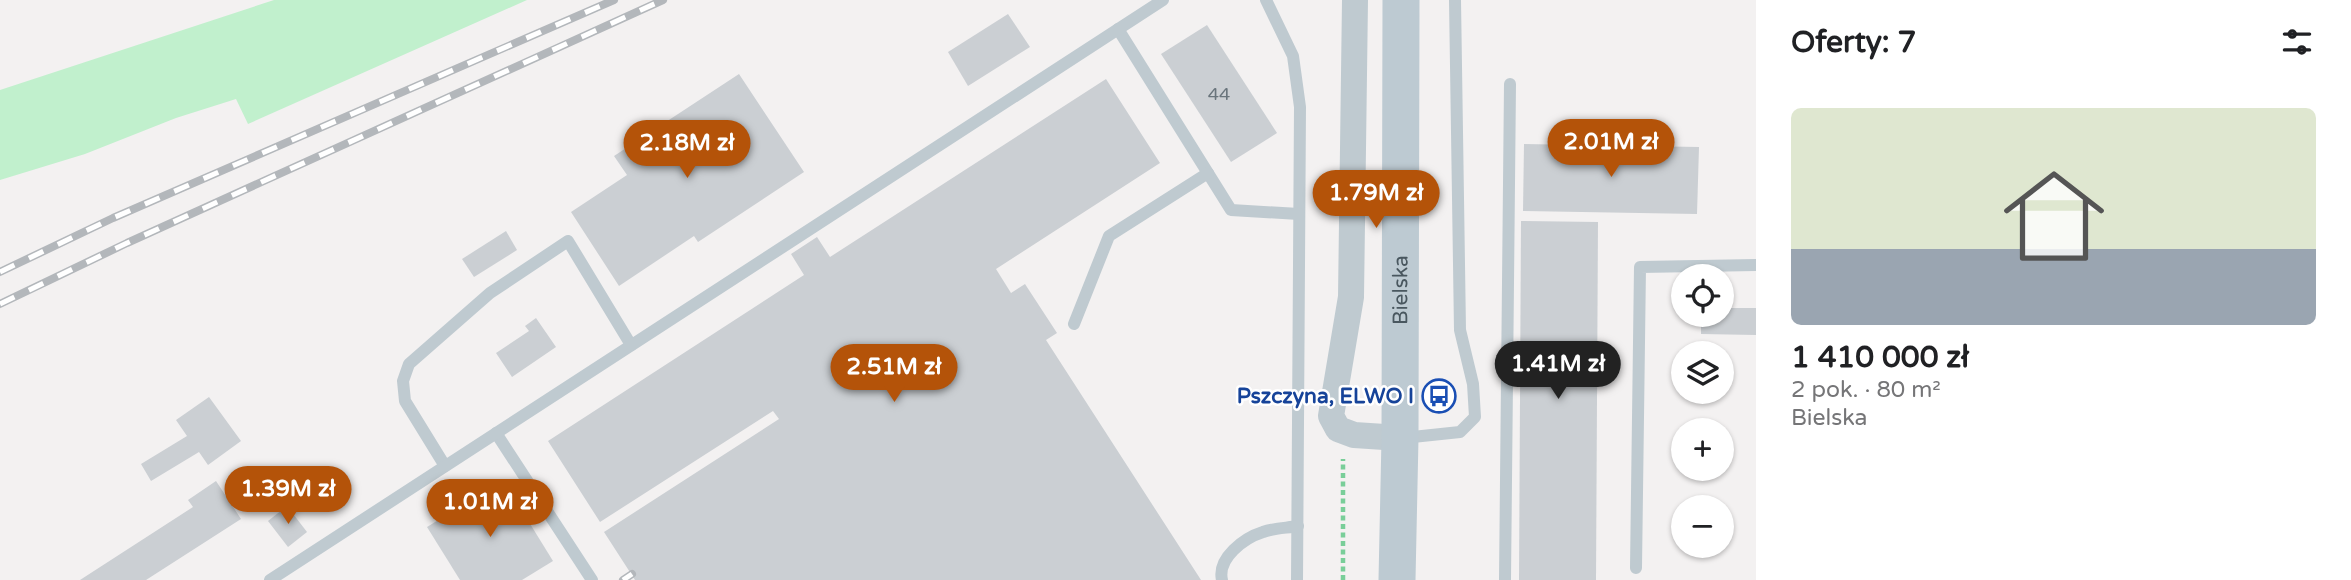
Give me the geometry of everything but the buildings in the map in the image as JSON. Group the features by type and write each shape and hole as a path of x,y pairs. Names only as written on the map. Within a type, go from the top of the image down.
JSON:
{"main road":[{"name":"Bielska","path":"1397,580 1401,0"}],"street":[{"path":"1355,0 1351,297 1331,416 1338,429 1348,433 1400,438"}],"lane":[{"path":"270,580 1163,0"},
{"path":"1266,0 1293,56 1300,107 1297,580"},
{"path":"1400,438 1460,432 1475,417 1473,384 1460,331 1455,0"},
{"path":"1118,29 1231,210 1299,214"},
{"path":"1505,580 1510,83"},
{"path":"1074,324 1109,236 1208,173"},
{"path":"445,466 405,401 403,381 409,364 490,293 568,240 631,345"},
{"path":"1636,568 1640,267 1756,265"},
{"path":"496,433 592,580"},
{"path":"1222,580 1220,575 1227,557 1242,542 1263,532 1298,526"}],"path":[{"path":"1343,580 1343,452 1348,433"}],"green space":[{"path":"274,0 527,0 248,124 236,99 176,118 85,154 0,180 0,90"}],"railway":[{"path":"0,272 113,218 614,0"},
{"path":"0,304 127,243 663,0"},
{"path":"623,580 632,574"}],"place":[{"name":"Pszczyna, ELWO I","path":"1439,396"}]}
